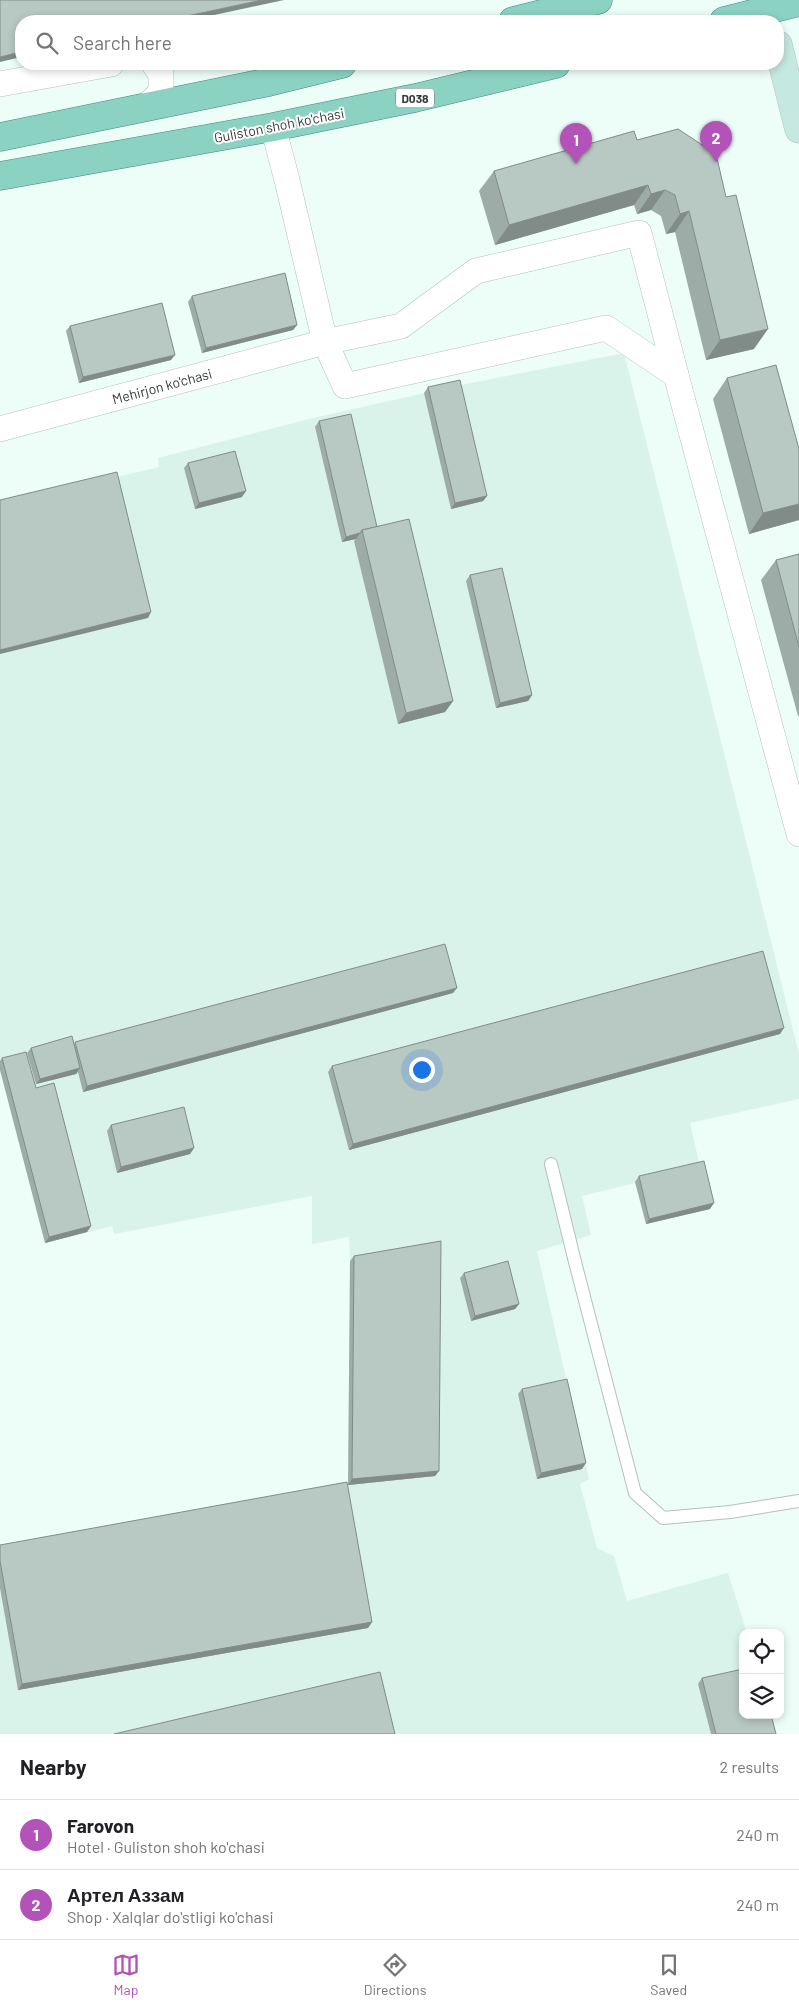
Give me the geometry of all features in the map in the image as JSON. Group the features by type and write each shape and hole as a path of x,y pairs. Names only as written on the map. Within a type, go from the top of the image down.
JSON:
{"main road":[{"path":"536,15 586,2"},
{"path":"749,15 799,2"},
{"path":"0,137 269,82 318,70"},
{"name":"Guliston shoh ko'chasi","path":"0,176 273,127 415,98 531,70"}],"street":[{"path":"784,69 799,129"},
{"path":"0,84 78,70"},
{"path":"145,108 161,92 161,74 158,70"},
{"path":"273,127 325,342 345,386 606,328 676,375 799,834"},
{"name":"Mehirjon ko'chasi","path":"0,429 325,342 401,326 476,271 639,232 676,375"}],"lane":[{"path":"551,1164 574,1262 635,1493 663,1518 730,1512 799,1501"}],"shaded area":[{"path":"624,353 799,1054 799,1099 690,1123 700,1167 582,1196 591,1235 537,1251 589,1479 580,1484 597,1548 614,1556 627,1601 728,1573 746,1629 739,1629 739,1719 772,1719 777,1734 0,1734 0,1550 343,1488 348,1485 350,1261 349,1237 312,1244 312,1196 114,1234 112,1226 45,1243 0,1070 0,505 159,467 158,458 313,418 456,386"}],"building":[{"path":"0,0 262,0 192,15 15,15 15,53 0,57"},
{"path":"678,129 716,154 726,197 736,195 768,329 720,340 689,211 680,214 675,195 665,190 651,194 648,185 509,225 494,171 634,131 637,140"},
{"path":"285,273 297,325 206,348 192,296"},
{"path":"162,303 175,355 83,377 70,326"},
{"path":"776,365 799,449 799,504 763,513 727,378"},
{"path":"460,380 487,496 455,503 428,387"},
{"path":"351,414 377,527 362,530 360,533 346,537 319,421"},
{"path":"235,451 246,491 199,503 188,463"},
{"path":"117,472 151,612 0,650 0,500"},
{"path":"409,519 453,701 406,713 362,530"},
{"path":"799,554 799,647 776,560"},
{"path":"502,568 532,695 500,703 470,575"},
{"path":"445,944 457,988 87,1086 75,1042"},
{"path":"763,951 784,1028 353,1144 332,1066"},
{"path":"72,1036 80,1068 40,1079 31,1048"},
{"path":"26,1052 36,1088 54,1083 91,1226 49,1237 2,1058"},
{"path":"184,1107 194,1148 121,1167 111,1125"},
{"path":"704,1161 714,1203 649,1219 639,1176"},
{"path":"441,1241 439,1471 352,1479 354,1256"},
{"path":"508,1261 519,1304 475,1316 464,1273"},
{"path":"567,1379 586,1463 541,1473 522,1389"},
{"path":"347,1482 372,1622 22,1684 0,1561 0,1545"},
{"path":"739,1670 739,1719 772,1719 776,1734 716,1734 702,1678"},
{"path":"380,1672 395,1734 114,1734"}],"place":[{"name":"Артел Аззам","path":"716,162"},
{"name":"Farovon","path":"576,164"}]}
